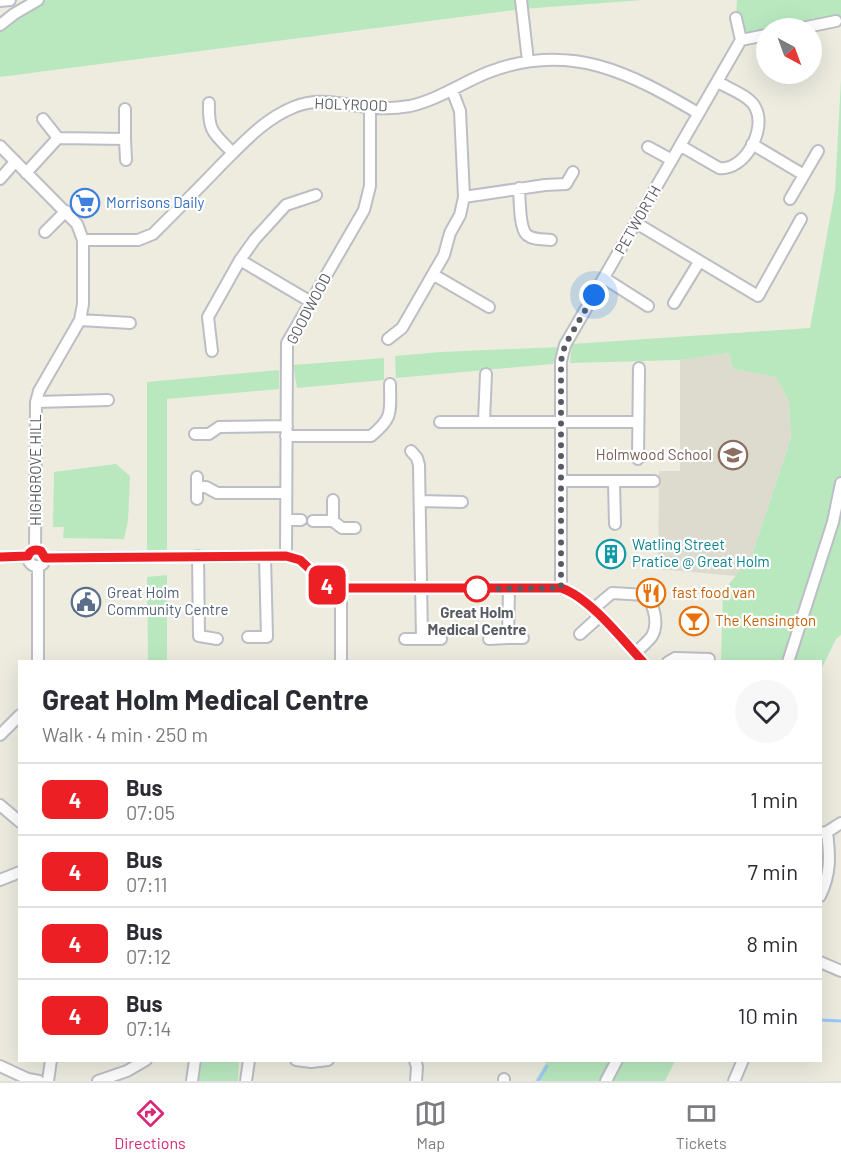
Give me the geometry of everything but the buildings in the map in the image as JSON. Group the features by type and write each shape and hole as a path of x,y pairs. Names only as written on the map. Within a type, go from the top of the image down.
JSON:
{"street":[{"path":"0,1 10,0"},
{"path":"0,25 38,0"},
{"path":"521,0 528,61"},
{"path":"736,18 741,40 756,37"},
{"path":"822,24 836,21"},
{"name":"PETWORTH","path":"561,588 561,361 565,345 741,40"},
{"name":"HOLYROOD","path":"83,240 138,240 153,234 269,120 295,106 317,101 343,102 370,108 411,106 490,72 528,61 585,61 649,84 698,113"},
{"path":"681,146 723,169 743,159 759,132 760,119 752,102 718,82"},
{"path":"388,339 402,328 434,274 444,255 450,233 460,215 464,197 460,111 452,90"},
{"path":"209,103 211,130 233,153"},
{"name":"GOODWOOD","path":"286,556 287,343 364,210 370,186 370,108"},
{"path":"125,109 126,160"},
{"path":"42,119 58,138"},
{"path":"26,173 58,138 125,139"},
{"path":"752,144 804,175"},
{"name":"HIGHGROVE HILL","path":"0,146 77,224 83,240 83,304 80,320 39,391 36,402 32,553"},
{"path":"648,147 672,160"},
{"path":"790,199 818,151"},
{"path":"0,179 15,162"},
{"path":"464,197 519,188 566,184 573,172"},
{"path":"519,188 522,226 527,235 536,239 551,240"},
{"path":"212,351 208,317 240,260 255,238 286,205 316,195"},
{"path":"45,232 66,212"},
{"path":"636,223 758,296 801,219"},
{"path":"240,260 311,302"},
{"path":"674,303 699,262"},
{"path":"434,274 489,307"},
{"path":"604,278 648,306"},
{"path":"80,320 130,323"},
{"path":"638,459 639,368"},
{"path":"484,421 486,374"},
{"path":"195,434 209,434 219,427 371,436 390,417 390,384"},
{"path":"36,402 108,400"},
{"path":"440,422 638,422"},
{"path":"411,451 419,465 422,639"},
{"path":"561,481 654,481"},
{"path":"197,499 197,482 217,493 286,493"},
{"path":"614,482 615,524"},
{"path":"789,660 833,522 841,483"},
{"path":"333,500 333,520"},
{"path":"420,501 462,502"},
{"path":"286,520 301,520"},
{"path":"313,520 333,520 342,528 355,528"},
{"path":"0,557 41,551 38,660"},
{"path":"41,562 198,556 286,556 300,560 328,586 341,588 561,588 573,592 596,613 639,657 655,629 652,602 646,595 612,593 596,613 580,634"},
{"path":"198,556 199,636 217,639"},
{"path":"248,637 267,637 265,556"},
{"path":"341,588 341,660"},
{"path":"508,638 509,588"},
{"path":"489,639 523,638"},
{"path":"405,639 441,639"},
{"path":"671,660 675,657 710,659"},
{"path":"0,735 18,717"},
{"path":"0,805 18,820"},
{"path":"822,892 836,858 824,833 841,823"},
{"path":"0,880 18,873"},
{"path":"822,963 841,971"},
{"path":"48,1081 51,1062"},
{"path":"98,1081 127,1071 143,1062"},
{"path":"192,1081 195,1062"},
{"path":"246,1081 249,1062"},
{"path":"416,1062 416,1081"},
{"path":"734,1081 742,1062"},
{"path":"606,1081 614,1064"},
{"path":"0,1066 28,1079 39,1081"}],"shaded area":[{"name":"Holmwood School","path":"729,353 733,369 776,377 789,402 791,438 751,558 737,576 658,569 659,471 680,471 680,360"}],"green space":[{"path":"46,0 643,0 522,9 0,77 0,29"},
{"path":"737,0 841,0 841,20 822,24 822,18 814,18 815,15 813,18 756,18 756,38 741,40 736,18"},
{"path":"841,79 841,635 836,639 822,668 822,660 721,660 723,591 751,558 791,438 789,402 776,377 733,369 729,353 680,360 570,363 572,344 810,328 835,191"},
{"path":"559,347 553,364 396,378 395,356"},
{"path":"384,358 384,380 297,388 293,365"},
{"path":"279,370 279,389 167,399 167,550 147,552 147,382"},
{"path":"116,464 130,476 128,521 124,539 63,538 64,527 53,527 54,472"},
{"path":"167,575 167,660 148,660 147,577"},
{"path":"202,1062 239,1062 238,1081 199,1081"},
{"path":"546,1062 674,1062 665,1081 535,1081"}],"waterway":[{"path":"822,1020 841,1021"},
{"path":"538,1081 547,1066"}],"bus line":[{"name":"4","path":"0,557 28,556 35,550 41,551 45,558 62,559 286,556 300,560 328,586 341,588 464,590 561,588 573,592 593,609 641,660"}],"place":[{"name":"Morrisons Daily","path":"85,203"},
{"name":"Holmwood School","path":"733,455"},
{"name":"Watling Street Pratice @ Great Holm","path":"611,554"},
{"name":"Great Holm Medical Centre","path":"477,589"},
{"name":"fast food van","path":"651,593"},
{"name":"Great Holm Community Centre","path":"86,602"},
{"name":"The Kensington","path":"694,621"}],"route":[{"path":"477,589 561,588 561,361 565,345 594,295"}]}
